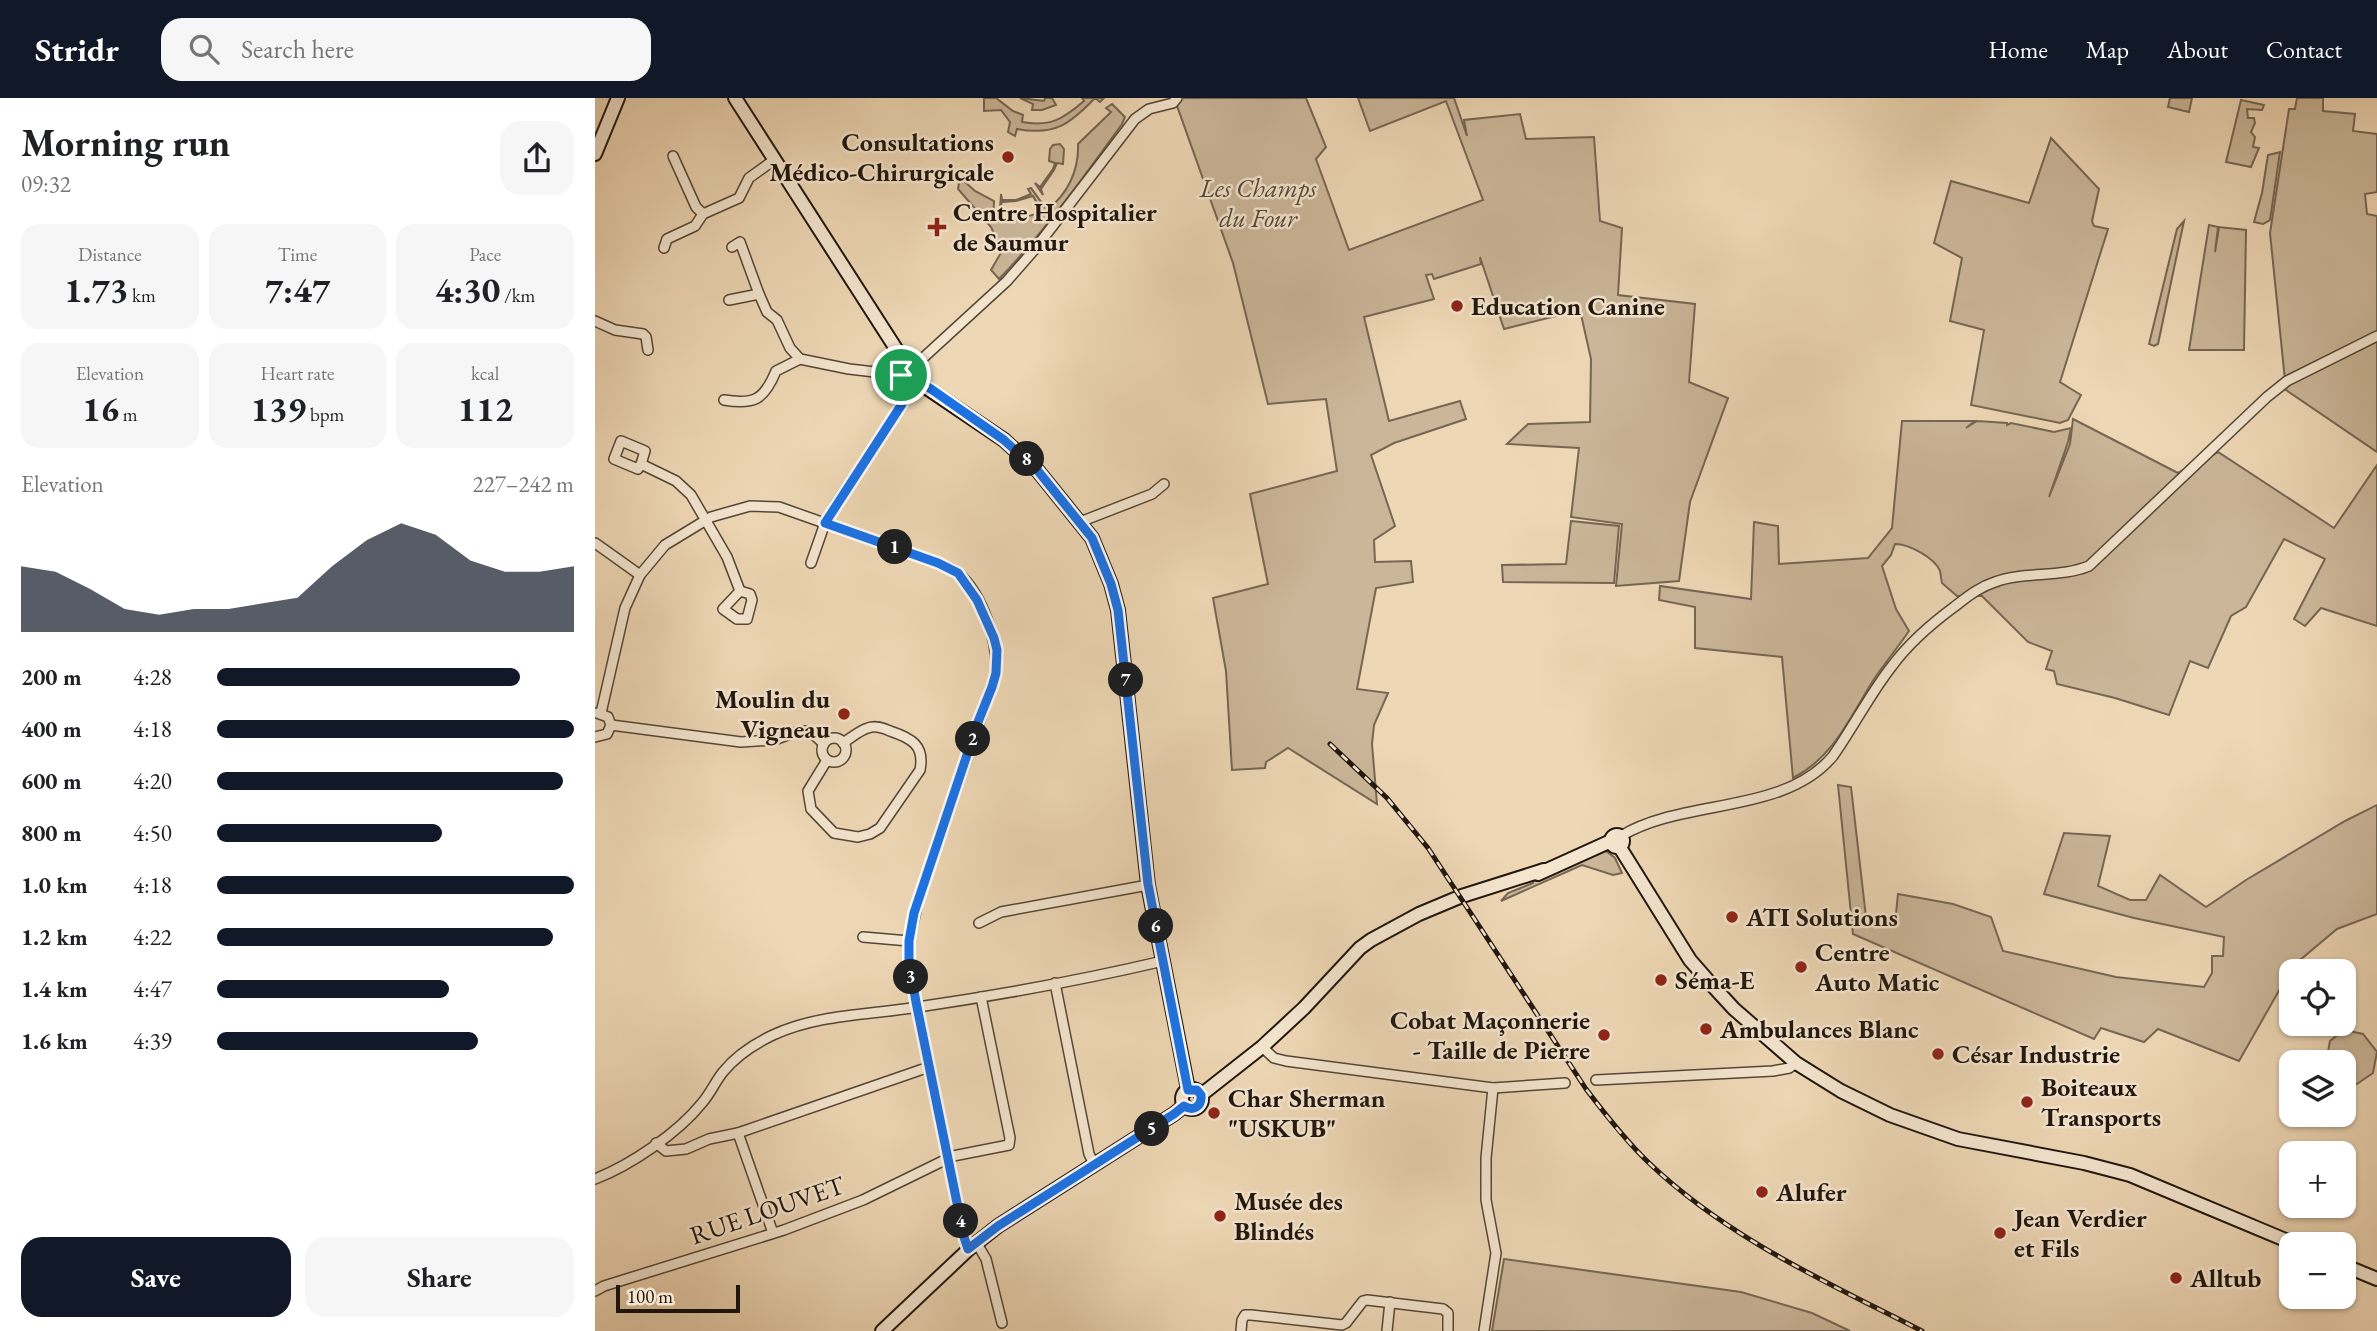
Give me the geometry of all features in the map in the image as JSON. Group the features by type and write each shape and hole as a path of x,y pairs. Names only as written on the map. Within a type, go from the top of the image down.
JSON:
{"street":[{"path":"595,154 618,98"},
{"path":"735,98 900,355 909,376"},
{"path":"811,563 825,523 902,404 909,376 923,358 1007,281 1035,249 1135,119 1149,109 1173,103 1177,98"},
{"path":"673,156 696,207 703,214"},
{"path":"664,248 667,239 695,226 703,214 739,198 749,178 774,160"},
{"path":"732,247 740,242 767,312 778,320 794,360"},
{"path":"729,300 759,294"},
{"path":"595,321 615,330 643,334 649,350"},
{"path":"1201,1095 1262,1047 1304,1008 1360,948 1399,925 1462,897 1544,870 1617,841 1633,828 1778,791 1813,775 1833,756 1893,665 1917,638 1943,616 1973,593 1998,581 2079,570 2089,566 2287,381 2377,336"},
{"path":"724,400 743,403 762,397 769,390 776,371 794,360 909,376 1023,455 1080,522 1096,547 1118,610 1148,884 1188,1090"},
{"path":"641,464 676,481 691,495 727,557 740,591"},
{"path":"1080,522 1151,494 1164,484"},
{"path":"595,737 607,734 611,725 608,717 598,713 625,608 640,575 665,545 704,521 737,509 761,505 779,507 938,563 958,573 977,600 994,638 997,650 996,673 919,898 909,941 909,963 947,1158 972,1246 986,1259 1002,1322"},
{"path":"595,544 640,575"},
{"path":"611,725 741,742 774,740 805,731 812,733 824,744"},
{"path":"827,760 807,791 811,810 834,833 858,837 880,828 920,770 923,759 919,747 908,736 880,727 868,727 843,743"},
{"path":"834,738 843,743 846,750 844,757 838,762 827,760 822,751 824,744 834,738"},
{"path":"1617,841 1690,960 1734,1009 1796,1063 1853,1097 1922,1127 1958,1139 2084,1163 2130,1175 2279,1237"},
{"path":"979,923 1001,912 1148,884"},
{"path":"863,937 909,941"},
{"path":"595,1179 626,1165 689,1117 703,1102 723,1072 742,1053 794,1026 817,1020 981,997 1163,961"},
{"path":"1055,983 1089,1154 1095,1166"},
{"name":"RUE LOUVET","path":"595,1292 604,1286 773,1233 863,1200 947,1158 1009,1144 1010,1138 981,997"},
{"path":"1262,1047 1274,1058 1286,1061 1493,1088 1565,1083"},
{"path":"1596,1080 1773,1071 1789,1068 1796,1063"},
{"path":"656,1143 666,1151 686,1149 709,1139 739,1133 929,1067"},
{"path":"1484,1331 1496,1253 1486,1200 1486,1158 1493,1088"},
{"path":"1188,1090 1197,1090 1201,1095 1201,1103 1190,1109 1184,1106 1182,1097 1188,1090"},
{"path":"883,1331 972,1246 998,1226 1095,1166 1184,1106"},
{"path":"739,1133 773,1233"},
{"path":"2356,1270 2377,1279"},
{"path":"1241,1331 1245,1315 1299,1326 1342,1325 1363,1301 1367,1300 1443,1309 1448,1313 1448,1331"},
{"path":"1387,1331 1390,1303"}],"green space":[{"path":"984,98 996,98 1023,115 1022,122 1041,123 1070,113 1084,101 1082,98 1095,98 1078,115 1061,126 1042,131 1017,129 1015,136 1008,132 1010,122 1001,110 984,111"},
{"path":"1020,98 1044,101 1045,98 1052,98 1056,105 1032,110 1033,104"},
{"name":"Les Champs du Four","path":"1182,98 1306,98 1326,147 1316,159 1349,250 1483,200 1446,101 1370,131 1358,98 1454,98 1467,136 1464,120 1520,114 1526,139 1594,137 1600,221 1622,228 1618,295 1695,304 1689,382 1728,398 1690,502 1679,581 1616,586 1622,524 1571,517 1579,448 1507,444 1528,424 1590,422 1591,359 1580,310 1504,329 1480,257 1481,264 1434,279 1432,274 1426,275 1434,299 1364,317 1389,421 1460,401 1466,419 1394,443 1371,455 1395,526 1374,540 1375,562 1411,561 1413,582 1376,588 1357,689 1388,693 1374,725 1372,744 1377,804 1288,748 1266,762 1265,768 1232,770 1226,671 1213,598 1268,584 1250,494 1337,471 1326,399 1268,404 1233,263 1176,103"},
{"path":"2170,98 2192,98 2189,112 2168,107"},
{"path":"2297,98 2323,98 2323,111 2355,114 2353,131 2377,134 2377,192 2365,194 2367,214 2377,216 2377,452 2286,390 2270,233 2289,109 2295,109"},
{"path":"2241,100 2264,105 2262,110 2247,109 2248,118 2254,118 2255,123 2251,132 2255,137 2253,147 2259,148 2251,167 2226,162"},
{"path":"1112,104 1125,117 1122,124 1048,223 999,279 991,270 1002,251 991,227 958,189 959,183 970,177 965,182 994,201 993,222 1013,221 1042,212 1033,196 1016,201 1002,202 1000,208 1001,194 1002,200 1016,200 1031,194 1028,189 1031,188 1047,210 1061,197 1071,181 1077,163 1078,144 1111,112 1106,108"},
{"path":"2051,138 2099,189 2092,221 2094,226 2108,229 2060,382 2081,395 2068,420 2060,423 1971,405 1984,330 1950,321 1962,258 1934,243 1951,181 2029,203"},
{"path":"1060,144 1064,149 1063,164 1057,163 1041,189 1043,195 1035,183 1040,187 1053,169 1055,163 1049,161 1050,149 1053,145"},
{"path":"2280,152 2270,220 2263,224 2254,222 2268,155"},
{"path":"2184,221 2158,344 2154,346 2149,344 2177,229"},
{"path":"2209,225 2218,227 2215,252 2219,227 2246,230 2244,350 2189,350"},
{"path":"2073,419 2178,473 2218,452 2334,528 2377,465 2377,626 2321,608 2305,626 2294,619 2325,559 2284,539 2246,607 2231,616 2208,668 2190,661 2169,715 2057,684 2054,671 2046,669 2052,651 2028,642 1982,596 1957,596 1942,583 1940,571 1933,561 1914,549 1895,544 1891,555 1882,566 1896,609 1909,631 1874,679 1840,735 1820,759 1793,778 1782,657 1695,648 1695,607 1659,600 1660,586 1751,599 1754,522 1778,526 1779,564 1868,558 1892,528 1902,421 1975,421 1966,428 1977,421 2007,425 2011,423 2054,432 2071,428 2049,497 2070,444"},
{"path":"1571,521 1619,526 1614,583 1503,582 1502,565 1566,564"},
{"path":"1838,785 1851,787 1866,917 1895,924 1898,894 1953,904 1991,917 2003,951 2116,977 2204,987 2212,973 2212,956 2223,956 2224,937 2134,918 2044,894 2064,833 2110,836 2098,886 2130,900 2146,900 2160,875 2206,907 2246,880 2377,805 2377,914 2337,929 2301,959 2279,959 2279,991 2239,1061 2158,1029 2144,1042 2101,1028 2094,1039 1853,934"},
{"path":"1606,851 1615,858 1622,873 1613,875 1582,865 1501,901 1508,893 1533,883 1534,880 1539,881"},
{"path":"2363,1034 2377,1052 2373,1073 2356,1084 2356,1050 2328,1050 2330,1041 2336,1036"},
{"path":"1504,1259 1741,1292 1812,1313 1850,1331 1492,1331"}],"railway":[{"path":"1330,744 1387,798 1428,848 1586,1089 1623,1136 1648,1162 1678,1189 1744,1236 1814,1276 1922,1331"}],"place":[{"name":"Consultations Médico-Chirurgicale","path":"1008,157"},
{"name":"Centre Hospitalier de Saumur","path":"937,227"},
{"name":"Education Canine","path":"1457,306"},
{"name":"Moulin du Vigneau","path":"844,714"},
{"name":"ATI Solutions","path":"1732,917"},
{"name":"Centre Auto Matic","path":"1801,967"},
{"name":"Séma-E","path":"1661,980"},
{"name":"Ambulances Blanc","path":"1706,1029"},
{"name":"Cobat Maçonnerie - Taille de Pierre","path":"1604,1035"},
{"name":"César Industrie","path":"1938,1054"},
{"name":"Boiteaux Transports","path":"2027,1102"},
{"name":"Char Sherman \"USKUB\"","path":"1214,1113"},
{"name":"Alufer","path":"1762,1192"},
{"name":"Musée des Blindés","path":"1220,1216"},
{"name":"Jean Verdier et Fils","path":"2000,1233"},
{"name":"Alltub","path":"2176,1278"}],"route":[{"path":"909,368 913,370 916,373 915,380 1023,455 1080,522 1096,547 1118,610 1148,884 1188,1090 1197,1090 1201,1095 1201,1103 1197,1107 1190,1109 1184,1106 1095,1166 998,1226 968,1249 916,1002 909,963 909,941 914,913 992,687 997,650 977,600 958,573 938,563 825,523 902,404 908,383 904,382 901,375 909,368"}]}
